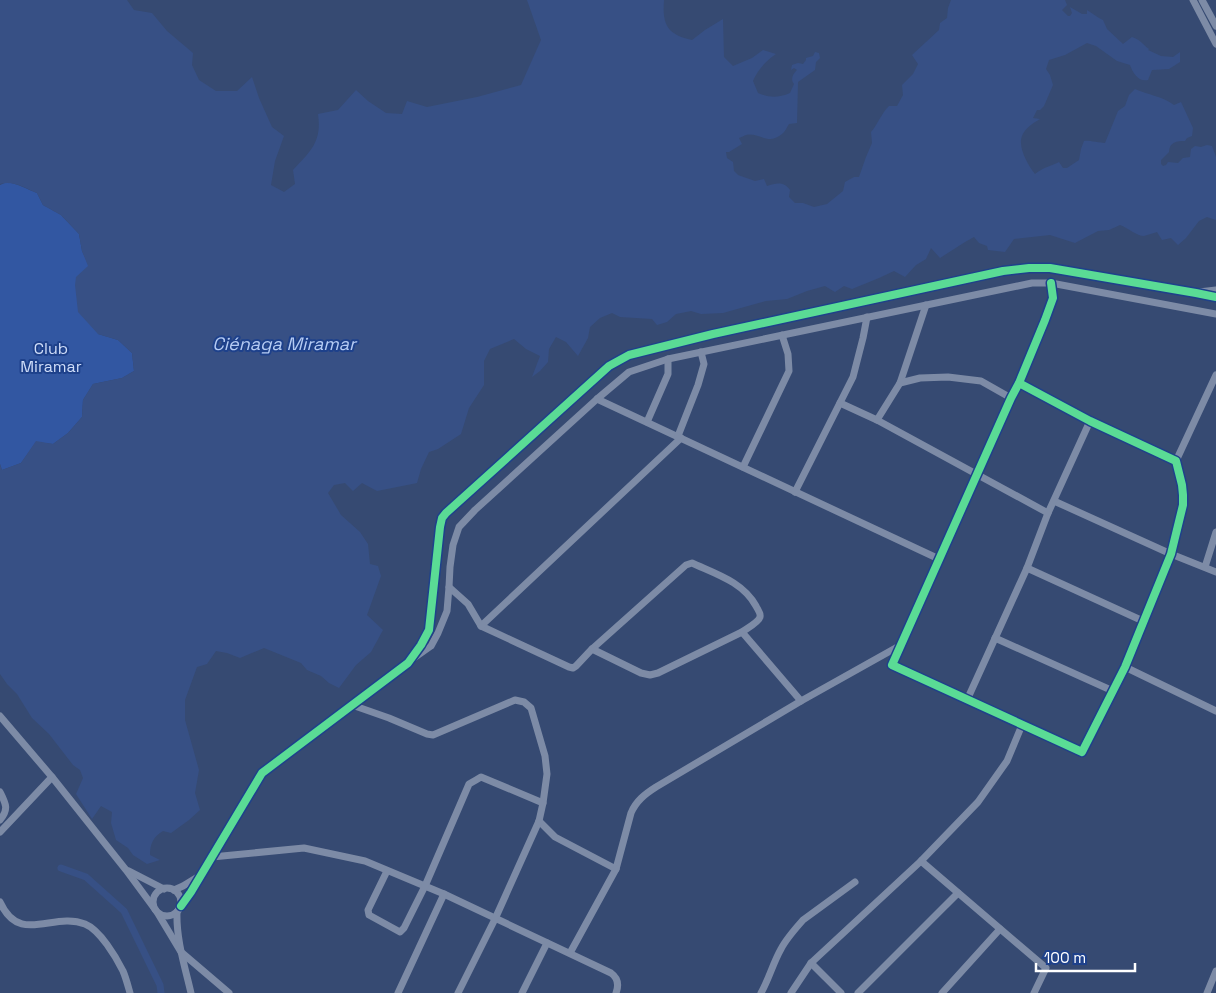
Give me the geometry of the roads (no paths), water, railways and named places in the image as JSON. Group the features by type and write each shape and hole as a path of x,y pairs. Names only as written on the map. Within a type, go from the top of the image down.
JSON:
{"street":[{"path":"1193,0 1216,44"},
{"path":"1202,0 1216,26"},
{"path":"408,663 422,644 429,630 442,518 609,366 629,355 713,334 937,285 1003,271 1029,268 1050,268 1216,298"},
{"path":"0,716 52,777 157,912 167,917 173,916 192,892 262,773 431,646 447,611 453,546 459,528 475,510 629,372 668,359 1032,282 1051,283 1216,314"},
{"path":"1051,283 1053,298 1019,384 1010,398 892,665 1082,752 1125,667 1171,554 1183,505 1183,495 1176,461 1216,375"},
{"path":"1196,293 1216,290"},
{"path":"877,420 900,383 926,304"},
{"path":"795,492 853,377 867,317"},
{"path":"743,467 789,371 788,354 782,335"},
{"path":"481,626 679,437 704,364 702,352"},
{"path":"647,422 668,374 668,359"},
{"path":"900,383 920,378 948,377 981,381 1010,398"},
{"path":"1019,384 1090,421 1176,461"},
{"path":"598,398 939,559"},
{"path":"840,403 877,420 1048,512"},
{"path":"967,700 1027,568 1048,512 1090,421"},
{"path":"1054,501 1171,554 1216,572"},
{"path":"1205,567 1216,532"},
{"path":"449,587 468,604 481,626 572,668 576,666 592,649 689,563 729,579 740,586 753,601 760,613 759,620 742,632 658,673 650,675 640,673 592,649"},
{"path":"1027,568 1143,621"},
{"path":"742,632 801,701"},
{"path":"995,638 1113,691"},
{"path":"570,953 616,869 631,813 637,801 643,795 801,701 901,645"},
{"path":"1125,667 1216,710"},
{"path":"352,704 433,735 515,700 524,702 531,708 545,756 547,774 539,821 495,919 458,993"},
{"path":"791,993 811,964 921,862 978,802 1007,761 1022,725"},
{"path":"0,832 52,777"},
{"path":"386,871 368,910 370,915 400,932 404,928 425,886 469,784 481,777 542,802"},
{"path":"0,792 6,811 0,820"},
{"path":"539,821 555,837 616,869"},
{"path":"212,857 304,848 365,861 444,894 615,976 618,981 616,993"},
{"path":"921,862 1046,968 1034,993"},
{"path":"126,870 164,889"},
{"path":"174,890 202,875"},
{"path":"761,993 768,981 781,947 796,928 803,920 855,882"},
{"path":"191,993 181,952 178,933 181,899 174,890 164,889 156,894 154,908 181,952 229,993"},
{"path":"858,993 958,893"},
{"path":"398,993 444,894"},
{"path":"0,902 10,917 19,924 30,925 70,921 86,924 108,946 124,972 130,993"},
{"path":"942,993 1000,929"},
{"path":"522,993 547,943"},
{"path":"811,964 842,993"},
{"path":"1207,993 1216,971"}],"water":[{"name":"Ciénaga Miramar","path":"0,0 127,0 134,10 152,13 167,31 193,53 192,65 199,80 216,91 237,91 252,77 272,127 284,136 275,161 271,185 284,192 295,184 293,170 310,151 317,139 318,114 338,110 356,90 386,113 402,114 407,101 427,107 477,97 521,85 541,40 527,0 664,0 665,22 672,31 684,38 692,40 723,19 724,57 733,66 752,58 763,50 776,54 757,73 753,81 758,93 762,95 774,97 790,93 794,84 792,77 797,70 794,68 791,70 792,65 803,64 806,58 813,56 815,52 819,53 820,58 816,62 815,70 798,82 797,123 789,124 783,133 772,139 745,135 739,138 742,144 726,152 727,158 733,162 734,171 738,175 755,181 764,179 767,186 785,185 790,190 789,197 795,203 803,203 814,207 827,204 843,191 845,182 854,177 859,177 872,143 871,132 889,106 897,106 903,95 902,85 913,74 918,64 912,55 939,30 940,23 947,18 951,0 1065,0 1067,5 1062,10 1068,16 1072,13 1070,7 1082,14 1087,14 1087,10 1103,20 1107,29 1123,44 1132,37 1148,50 1161,56 1173,57 1180,52 1180,62 1169,69 1152,70 1148,80 1141,80 1136,76 1130,65 1117,61 1096,46 1087,43 1065,55 1049,60 1046,69 1053,85 1044,106 1037,110 1033,118 1040,119 1026,130 1021,140 1023,153 1032,170 1035,174 1059,162 1063,168 1067,168 1079,160 1084,141 1105,143 1118,111 1125,106 1129,95 1135,89 1174,105 1181,102 1193,128 1192,136 1185,141 1176,142 1170,146 1169,152 1161,160 1163,166 1168,162 1178,163 1183,158 1190,157 1191,149 1195,146 1212,146 1216,157 1216,220 1207,217 1199,221 1178,245 1171,238 1162,240 1157,232 1141,236 1120,225 1109,230 1098,231 1075,243 1050,235 1014,239 1005,252 988,250 987,246 979,243 974,237 940,258 931,248 926,259 916,265 905,277 894,271 852,289 844,286 835,292 825,286 787,299 766,301 723,313 701,314 691,311 676,314 667,322 657,325 652,319 620,317 612,313 600,318 590,327 588,338 578,356 566,342 556,337 549,349 548,362 532,377 540,356 526,349 514,339 490,349 484,361 484,385 469,408 461,434 438,449 429,452 417,483 377,491 362,483 353,491 345,483 334,485 328,493 341,515 360,532 368,544 370,564 378,566 381,576 367,615 383,630 371,652 356,665 339,688 321,676 307,670 301,663 264,648 240,658 216,651 207,664 197,667 185,700 185,720 199,770 195,793 200,810 171,833 163,831 154,838 151,844 150,855 160,860 147,864 116,840 111,823 112,812 101,806 92,819 76,794 83,778 80,770 73,765 49,734 32,718 17,694 0,674 0,464 2,470 21,463 36,441 53,444 68,433 82,417 83,400 93,384 122,378 134,371 132,353 118,340 98,334 78,312 76,277 88,266 82,251 79,234 61,215 43,205 37,193 10,183 0,184"}],"waterway":[{"path":"61,868 86,877 124,911 160,985 161,993"}],"park label":[{"name":"Club Miramar","path":"51,357"}]}
